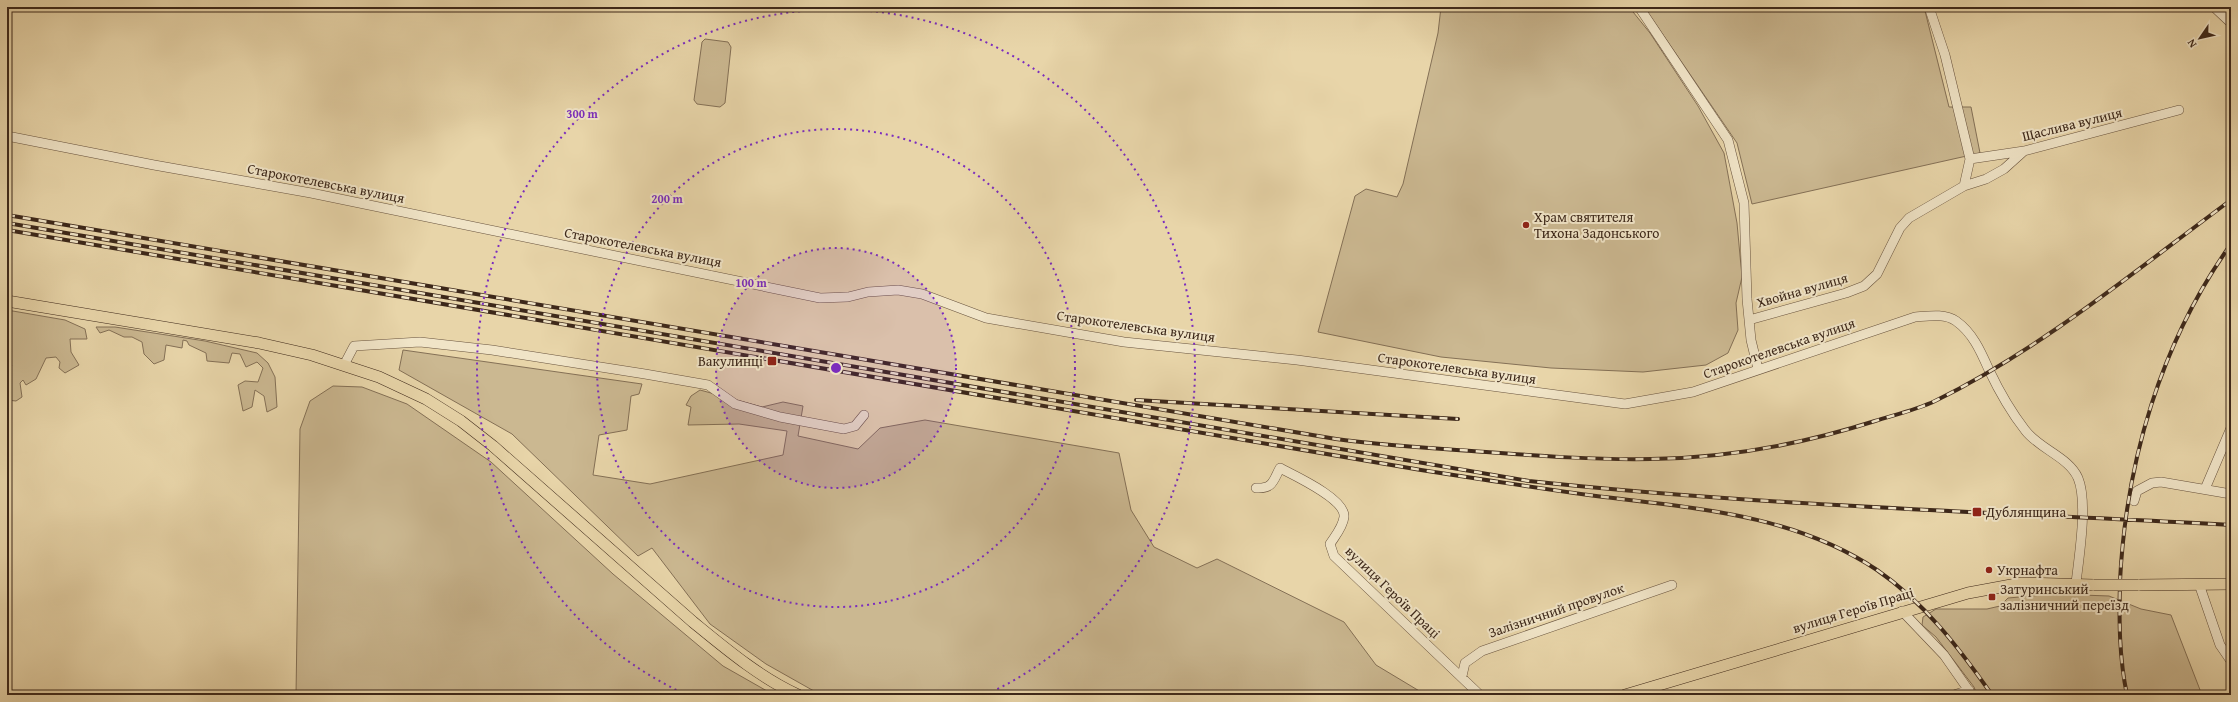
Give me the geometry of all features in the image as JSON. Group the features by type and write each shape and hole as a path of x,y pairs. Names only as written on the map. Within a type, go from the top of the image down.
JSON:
{"main road":[{"path":"7,301 259,343 312,355 379,376 412,392 461,421 493,446 693,622 754,669 798,695"},
{"name":"вулиця Героїв Праці","path":"1625,695 1641,693 1902,611 1998,586 2022,583 2094,585 2231,584"}],"street":[{"path":"1639,7 1728,140 1744,203 1749,320"},
{"path":"1929,7 1945,55 1970,159 1964,186"},
{"path":"2214,7 2231,23"},
{"name":"Щаслива вулиця","path":"1970,159 2024,151 2179,110"},
{"name":"Старокотелевська вулиця","path":"7,136 154,165 311,193 820,298 898,290 922,294 986,318 1124,342 1297,360 1625,404 1693,392 1915,317 1936,315 1955,320 1970,332 2009,407 2026,431 2042,448 2072,468 2079,479 2083,502 2076,584"},
{"name":"Хвойна вулиця","path":"1758,369 1749,320 1846,294 1864,286 1877,274 1900,228 1909,218 1964,186 2004,169 2024,151"},
{"path":"344,366 354,346 420,342 492,350 645,374 708,386 735,404 780,417 844,430 855,426 864,415"},
{"path":"2205,489 2231,428"},
{"name":"вулиця Героїв Праці","path":"1256,488 1266,488 1272,485 1280,468 1333,498 1341,506 1344,515 1342,524 1330,544 1334,556 1462,676 1480,695"},
{"path":"2134,501 2137,491 2152,483 2161,482 2231,494"},
{"path":"2199,584 2220,645 2231,661"},
{"name":"Залізничний провулок","path":"1462,676 1465,663 1482,651 1672,585"},
{"path":"1902,611 1944,655 1970,693 1954,695"}],"shaded area":[{"path":"1441,7 1629,7 1650,33 1698,106 1724,153 1737,223 1742,277 1736,303 1738,330 1728,353 1706,365 1643,372 1551,368 1441,357 1318,332 1355,196 1366,189 1397,197 1403,184 1438,33"},
{"path":"1644,7 1924,7 1949,107 1971,107 1980,153 1752,204 1737,143"},
{"path":"705,39 728,42 731,47 725,103 720,107 697,104 694,100 702,42"},
{"path":"7,310 65,320 85,329 87,339 70,339 71,352 79,365 65,373 59,368 60,362 56,357 46,358 36,379 26,385 23,380 20,383 22,397 16,401 7,400 7,369 12,366 7,359"},
{"path":"96,327 115,327 205,341 257,353 268,363 275,377 277,407 267,412 264,396 255,390 252,407 243,411 238,385 245,381 258,382 263,368 257,362 246,367 240,354 232,353 229,363 207,361 206,353 189,345 187,341 183,340 182,348 166,345 164,360 154,364 144,354 142,342 132,337 124,337 109,330 100,333"},
{"path":"403,350 642,384 639,394 631,396 627,430 599,435 593,475 650,484 783,455 787,431 739,424 688,425 691,407 686,405 691,396 700,390 762,407 783,402 803,406 798,436 858,449 880,428 925,420 1119,453 1131,510 1154,547 1197,568 1217,559 1344,622 1376,665 1426,695 821,695 766,664 710,624 652,548 638,556 512,434 399,370"},
{"path":"333,386 362,387 407,404 491,462 613,574 723,666 774,695 296,695 300,429 310,401"},
{"path":"2055,594 2109,596 2141,609 2171,615 2202,695 1977,695 1974,687 1936,637 1922,625 1923,617 1936,609 1987,609 2000,606 2008,598"}],"railway":[{"path":"7,215 1336,439 1392,445 1527,455 1651,459 1736,453 1793,443 1848,429 1905,412 1935,401 2013,358 2050,333 2124,281 2231,200"},
{"path":"7,223 1529,481 1704,497 1880,508 2231,525"},
{"path":"7,230 1421,470 1742,516 1811,536 1845,551 1877,570 1911,597 1940,627 1954,643 1992,695"},
{"path":"2127,695 2122,667 2120,638 2120,581 2130,492 2139,447 2167,362 2185,321 2206,282 2231,244"},
{"path":"1136,400 1458,419"}],"place":[{"name":"Храм святителя Тихона Задонського","path":"1526,225"},
{"name":"Вакулинці","path":"772,361"},
{"name":"Дублянщина","path":"1977,512"},
{"name":"Укрнафта","path":"1989,570"},
{"name":"Затуринський залізничний переїзд","path":"1992,597"}]}
